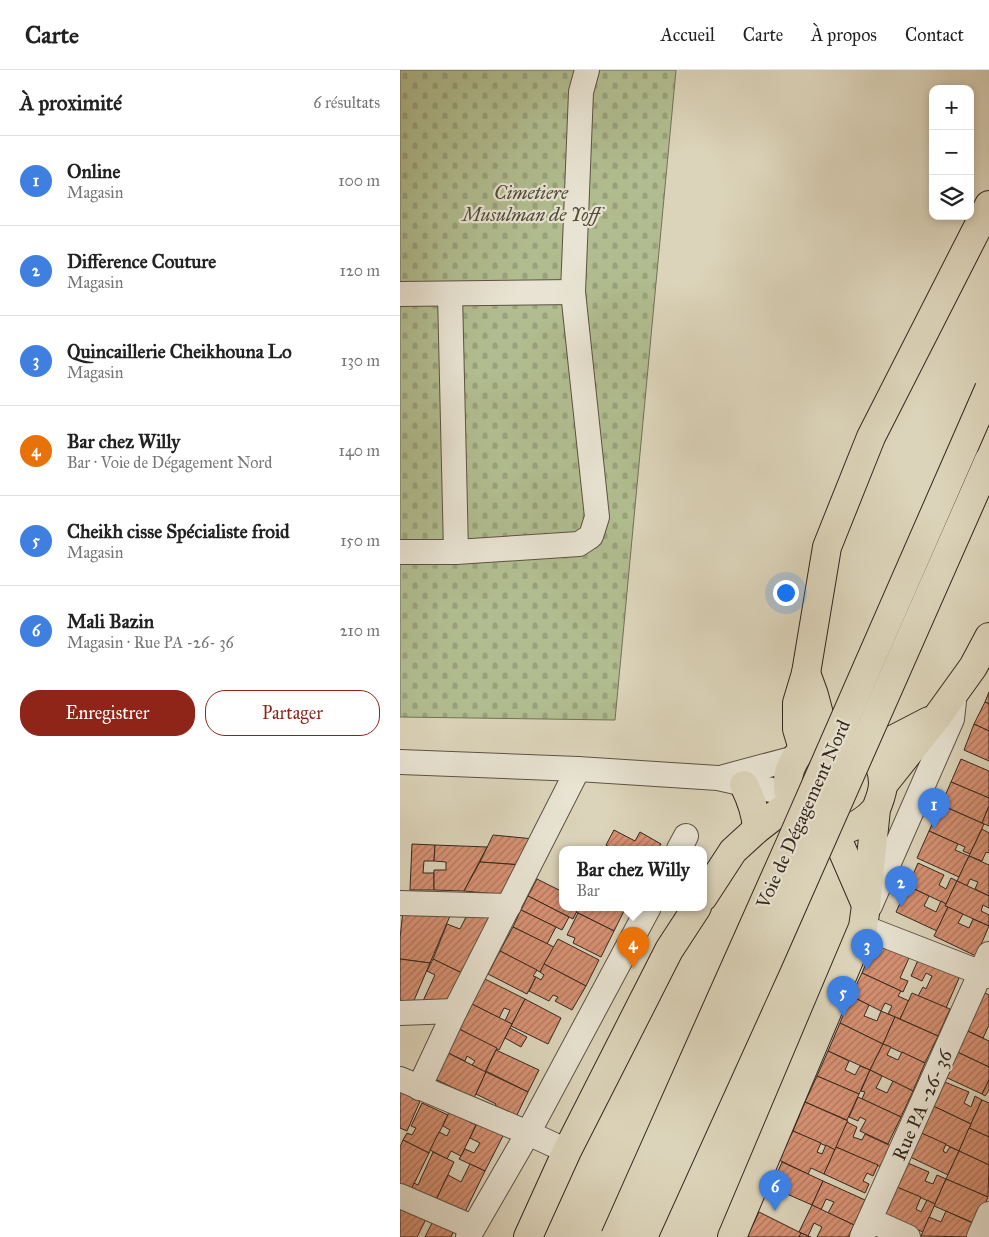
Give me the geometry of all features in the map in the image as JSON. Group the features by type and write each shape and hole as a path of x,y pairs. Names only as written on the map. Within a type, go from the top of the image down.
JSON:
{"main road":[{"path":"808,748 796,729 797,712 806,673 827,547 870,437 989,205"},
{"name":"Voie de Dégagement Nord","path":"614,1237 790,844 989,389"},
{"name":"Voie de Dégagement Nord","path":"643,1237 768,961 989,460"},
{"path":"732,1237 864,917 879,797 882,773 878,762 870,751 850,738 838,736 808,748 790,769 788,782 791,798 800,816 822,827 846,830 858,825 868,818 879,797 973,667 989,636"},
{"path":"870,751 937,717"},
{"path":"731,782 751,799 755,811 757,829"},
{"path":"707,892 733,850 791,798"},
{"path":"822,827 864,917"},
{"path":"733,850 822,827"},
{"path":"528,1237 567,1152 669,950 694,911"}],"street":[{"path":"400,552 456,552 579,544 592,536 597,517 573,292 581,92 587,70"},
{"path":"400,294 573,292"},
{"path":"450,294 456,552"},
{"path":"955,692 952,719 864,917 986,968"},
{"path":"731,782 808,748"},
{"path":"400,762 578,769 731,782 791,798"},
{"path":"567,1152 528,1133 410,1083 455,1011 578,769"},
{"path":"400,903 509,906"},
{"path":"400,1196 470,1232 528,1133 647,911"},
{"name":"Rue PA -26- 36","path":"866,1229 986,968"},
{"path":"400,1013 455,1011"},
{"path":"979,1237 989,1214"},
{"path":"866,1229 908,1237"}],"green space":[{"name":"Cimetiere Musulman de Yoff","path":"400,70 676,70 615,720 400,717"}],"building":[{"path":"989,692 989,704 985,702"},
{"path":"985,702 989,704 989,731 974,724"},
{"path":"974,724 989,731 989,761 964,750"},
{"path":"961,759 989,771 989,798 951,782"},
{"path":"951,782 989,798 989,806 982,823 941,805"},
{"path":"941,805 984,824 970,854 963,851 965,847 929,831"},
{"path":"989,806 989,826 982,823"},
{"path":"982,829 989,833 989,853 986,852 982,861 969,856"},
{"path":"614,830 635,841 640,832 661,844 660,846 606,845"},
{"path":"929,831 958,844 955,850 969,856 959,877 917,858"},
{"path":"493,835 534,839 522,865 480,862"},
{"path":"412,844 435,845 434,861 424,861 423,873 434,873 434,890 410,890"},
{"path":"435,845 487,847 464,891 434,890 434,870 446,870 446,862 434,861"},
{"path":"969,856 989,865 989,896 975,889 978,882 970,879 967,886 957,881"},
{"path":"480,862 522,865 507,895 464,891"},
{"path":"918,863 944,875 939,885 946,889 951,878 957,881 946,904 908,886"},
{"path":"537,879 559,890 559,911 577,911 573,919 528,896"},
{"path":"957,881 989,896 989,908 983,905 981,911 989,915 989,926 945,906"},
{"path":"908,886 929,896 924,906 936,912 941,901 948,907 937,931 896,912"},
{"path":"528,896 569,917 562,930 521,910"},
{"path":"948,907 963,914 958,923 969,928 973,919 989,926 976,956 934,936"},
{"path":"521,910 556,927 547,944 513,927"},
{"path":"403,911 450,916 430,963 400,959"},
{"path":"577,911 624,911 614,931"},
{"path":"468,913 497,914 464,974 433,959 447,924 460,929"},
{"path":"578,913 614,931 601,957 573,943 575,938 567,935"},
{"path":"513,927 554,947 540,972 500,951"},
{"path":"878,935 913,949 900,978 908,981 903,992 862,973"},
{"path":"558,939 599,960 586,986 544,964"},
{"path":"500,951 537,970 533,976 536,977 527,994 488,974"},
{"path":"922,951 963,969 946,1008 918,996 923,987 926,989 932,976 926,973 922,981 911,976"},
{"path":"400,959 430,963 412,1005 400,1003"},
{"path":"433,959 464,974 449,1005 422,1003 435,975 427,971"},
{"path":"544,964 586,986 572,1010 555,1001 558,997 553,995 549,1001 529,991 536,977 541,980 544,975 540,972"},
{"path":"862,973 901,991 898,996 909,1001 900,1019 888,1014 892,1006 885,1003 881,1011 851,996"},
{"path":"485,979 525,999 512,1024 505,1021 510,1010 504,1008 499,1018 472,1004"},
{"path":"981,991 989,995 989,1025 983,1038 963,1029"},
{"path":"912,993 950,1009 938,1036 900,1019"},
{"path":"851,996 869,1005 864,1016 877,1021 881,1011 895,1017 883,1044 840,1023"},
{"path":"525,999 561,1018 548,1044 511,1026"},
{"path":"472,1004 512,1024 499,1050 459,1029"},
{"path":"895,1017 938,1036 925,1063 883,1044"},
{"path":"840,1023 883,1044 870,1070 828,1051"},
{"path":"510,1028 527,1037 521,1047 505,1038"},
{"path":"459,1029 497,1048 485,1072 472,1065 475,1061 467,1056 465,1061 446,1052"},
{"path":"963,1029 989,1041 989,1067 953,1050"},
{"path":"883,1044 891,1047 887,1055 898,1060 902,1052 925,1063 913,1091 870,1070"},
{"path":"496,1050 539,1070 528,1092 486,1071"},
{"path":"953,1050 989,1067 989,1080 982,1094 941,1075"},
{"path":"828,1051 849,1061 845,1070 855,1075 860,1066 870,1070 859,1094 817,1076"},
{"path":"446,1052 486,1072 474,1098 433,1078"},
{"path":"870,1070 882,1076 876,1088 887,1093 893,1081 913,1091 901,1117 862,1099 865,1092 861,1091"},
{"path":"486,1072 528,1092 516,1117 494,1107 496,1104 476,1094"},
{"path":"817,1076 859,1094 847,1120 805,1102"},
{"path":"940,1080 969,1092 964,1103 971,1107 975,1096 982,1100 971,1124 929,1104"},
{"path":"989,1080 989,1090 985,1096 982,1094"},
{"path":"400,1090 421,1099 407,1131 400,1128"},
{"path":"858,1097 901,1117 888,1144 860,1131 866,1120 860,1117 858,1121 849,1117"},
{"path":"982,1100 989,1103 989,1137 969,1128"},
{"path":"805,1102 848,1121 835,1150 793,1131"},
{"path":"422,1103 448,1115 429,1153 403,1140 407,1133 412,1135 416,1128 411,1126"},
{"path":"929,1104 971,1124 959,1151 917,1131"},
{"path":"449,1112 476,1125 461,1156 451,1151 447,1159 430,1150 439,1132 447,1136 450,1130 443,1126"},
{"path":"478,1121 504,1134 485,1171 459,1159 465,1149 474,1153 480,1143 470,1138"},
{"path":"847,1122 857,1127 853,1137 862,1140 865,1134 891,1146 881,1167 836,1147"},
{"path":"969,1128 989,1137 989,1165 959,1151"},
{"path":"793,1131 821,1143 817,1152 822,1154 826,1145 835,1150 824,1174 811,1168 808,1174 779,1160"},
{"path":"917,1131 946,1144 943,1151 946,1153 950,1147 959,1151 948,1175 906,1155"},
{"path":"403,1140 429,1153 410,1192 400,1187 400,1147"},
{"path":"836,1147 878,1165 873,1176 867,1173 863,1181 869,1184 865,1193 824,1174"},
{"path":"959,1151 989,1165 988,1197 946,1179"},
{"path":"433,1152 454,1162 436,1200 410,1192 414,1183 418,1185"},
{"path":"903,1161 929,1172 925,1181 933,1184 937,1175 946,1179 935,1204 892,1185"},
{"path":"782,1162 823,1181 812,1205 771,1187"},
{"path":"470,1164 485,1171 464,1214 436,1200 448,1175 461,1182"},
{"path":"946,1179 988,1197 976,1224 934,1206"},
{"path":"823,1181 865,1200 854,1225 828,1213 834,1202 826,1199 821,1210 812,1205"},
{"path":"892,1185 921,1197 916,1209 921,1212 927,1200 935,1204 923,1232 880,1213"},
{"path":"400,1203 428,1215 417,1237 400,1237"},
{"path":"812,1205 854,1225 848,1237 817,1237 822,1227 814,1223 808,1236 799,1232"},
{"path":"946,1211 979,1226 974,1237 921,1236 929,1217 941,1222"},
{"path":"759,1212 801,1233 799,1237 747,1237"},
{"path":"436,1215 456,1226 451,1237 425,1237"},
{"path":"801,1233 808,1236 811,1237 799,1237"}],"place":[{"name":"Online","path":"934,829"},
{"name":"Difference Couture","path":"901,907"},
{"name":"Bar chez Willy","path":"633,968"},
{"name":"Quincaillerie Cheikhouna Lo","path":"867,970"},
{"name":"Cheikh cisse Spécialiste froid","path":"843,1017"},
{"name":"Mali Bazin","path":"775,1211"}]}
